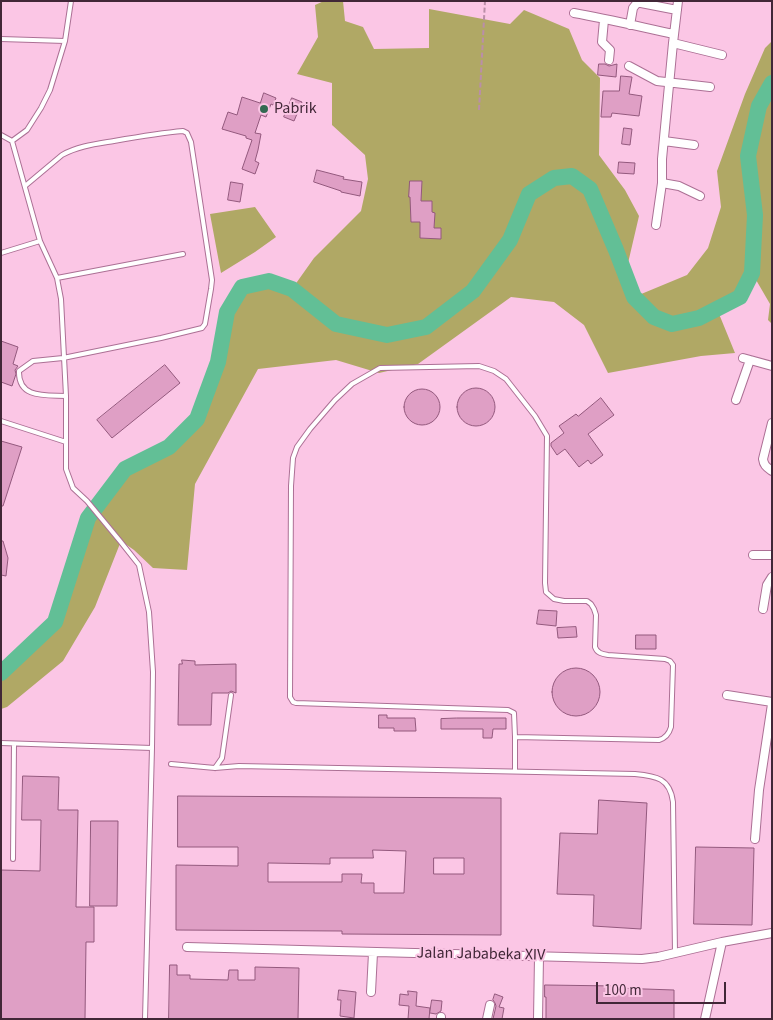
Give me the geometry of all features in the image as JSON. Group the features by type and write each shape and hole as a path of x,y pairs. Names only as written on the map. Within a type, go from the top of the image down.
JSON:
{"street":[{"path":"630,25 633,8 637,4 678,5 661,166 662,183 656,225"},
{"path":"574,13 674,34"},
{"path":"604,20 602,42 610,50 608,60"},
{"path":"673,43 722,55"},
{"path":"629,66 657,80 710,87"},
{"path":"664,141 694,145"},
{"path":"662,183 680,186 700,196"},
{"path":"736,400 746,359 772,366"},
{"path":"772,423 763,459 765,466 772,471"},
{"path":"753,555 772,555"},
{"path":"763,609 767,585 772,577"},
{"path":"727,695 772,703 759,790 756,839"},
{"name":"Jalan Jababeka XIV","path":"187,947 642,959 772,933"},
{"path":"705,1019 722,942"},
{"path":"371,992 373,953"},
{"path":"538,1019 539,957"},
{"path":"487,1019 490,1005"}],"lane":[{"path":"12,141 27,130 50,90 65,40 71,1"},
{"path":"1,40 65,40"},
{"path":"25,186 62,155 84,146 183,131 187,133 191,142 212,280 205,324 202,328 180,334 63,358 33,361 19,371 22,387 33,394 66,396"},
{"path":"1,135 12,141 40,241 57,278 61,299 66,396 66,469 72,488 87,501 139,565 149,612 153,672 145,1019"},
{"path":"1,253 40,241"},
{"path":"57,278 183,254"},
{"path":"515,771 516,737 514,713 508,710 296,704 290,697 292,486 294,458 297,447 334,400 352,384 380,368 479,366 494,371 506,379 547,436 546,592 554,599 587,601 591,604 596,615 595,646 596,651 600,654 665,659 670,661 672,665 671,727 670,732 664,739 516,737"},
{"path":"1,421 66,442"},
{"path":"216,768 222,758 231,695"},
{"path":"1,743 152,748"},
{"path":"13,859 14,744"},
{"path":"171,764 216,768 240,766 515,771 650,775 657,777 667,784 672,793 673,802 675,953"}],"path":[{"path":"479,110 485,1"}],"shaded area":[{"path":"324,1 343,1 345,21 363,27 374,49 429,48 429,9 510,24 524,10 569,29 582,60 600,78 599,155 625,190 639,216 625,276 634,297 687,275 708,248 721,207 717,171 745,94 765,48 772,41 772,324 768,320 770,304 752,273 740,297 717,309 735,353 701,356 608,373 584,325 554,302 511,297 418,364 379,373 336,360 258,369 195,484 187,570 153,568 134,550 121,541 95,607 63,661 7,707 1,709 1,673 55,622 88,518 125,469 169,447 197,418 218,362 227,312 242,287 269,281 292,289 314,258 361,211 368,179 365,155 332,125 332,83 297,74 318,37 315,5"},
{"path":"255,207 276,237 221,273 210,214"}],"building":[{"path":"599,64 609,66 617,64 616,77 598,75"},
{"path":"621,76 632,77 629,94 642,96 639,116 612,113 611,117 601,117 603,91 619,91"},
{"path":"264,93 276,98 273,105 271,104 266,117 261,115 255,133 261,134 255,161 259,163 255,174 242,169 252,140 246,138 246,136 222,129 228,112 237,115 242,97 260,103"},
{"path":"292,98 302,102 294,121 284,117"},
{"path":"624,128 632,129 630,145 622,144"},
{"path":"619,162 635,163 634,174 618,173"},
{"path":"317,170 344,177 343,179 362,182 360,196 341,192 314,182"},
{"path":"410,181 422,181 421,201 432,201 432,212 435,213 434,228 441,228 441,239 420,238 420,222 411,222"},
{"path":"231,182 243,184 240,202 228,200"},
{"path":"1,341 18,347 13,364 18,366 15,370 16,374 12,386 1,382"},
{"path":"165,365 180,383 112,438 97,420"},
{"path":"476,388 489,394 495,407 489,420 476,426 463,420 457,407 463,394"},
{"path":"422,389 435,394 440,407 435,420 422,425 409,420 404,407 409,394"},
{"path":"601,398 614,415 588,434 603,455 591,464 588,460 579,467 565,449 557,455 551,443 564,433 559,426 576,414 578,416"},
{"path":"1,441 22,447 3,506 1,506"},
{"path":"1,541 3,541 8,558 6,576 1,575"},
{"path":"539,610 557,611 556,626 537,624"},
{"path":"576,627 577,637 558,638 557,628"},
{"path":"636,635 656,635 656,649 636,649"},
{"path":"182,660 195,661 195,665 236,664 236,693 231,691 228,693 212,693 211,725 178,725 179,664 182,664"},
{"path":"571,668 581,668 593,675 600,687 600,697 593,709 581,716 571,716 563,712 556,705 552,697 552,687 556,679 563,672"},
{"path":"379,715 387,715 387,718 415,718 416,731 394,731 394,728 379,728"},
{"path":"506,718 506,729 493,729 492,738 483,738 483,729 441,729 441,719"},
{"path":"23,776 59,777 58,810 78,810 76,907 94,907 94,942 86,942 85,1019 1,1019 1,870 40,871 41,820 22,820"},
{"path":"178,796 501,798 501,935 342,934 342,931 176,930 176,865 238,866 238,847 178,847","holes":["373,850 406,851 404,893 374,893 374,883 361,883 362,874 342,874 342,882 268,882 268,863 330,864 330,858 373,858","434,858 464,858 464,874 434,874"]},
{"path":"599,800 647,803 641,929 593,926 594,895 557,894 560,833 597,834"},
{"path":"91,821 118,821 117,906 90,906"},
{"path":"696,847 754,848 752,925 694,924"},
{"path":"170,965 177,965 177,975 190,975 190,979 228,980 229,970 238,970 238,980 255,980 255,967 299,968 298,1019 169,1019"},
{"path":"545,985 616,986 616,988 674,990 674,1019 546,1019"},
{"path":"339,990 356,992 354,1018 340,1016 341,1000 338,1000"},
{"path":"408,991 417,992 416,1006 430,1008 429,1019 408,1019 409,1006 399,1005 400,994 408,995"},
{"path":"495,994 503,997 499,1007 504,1008 502,1019 493,1019 496,1006 493,1000"},
{"path":"432,1000 442,1001 441,1011 436,1014 430,1013"}],"waterway":[{"path":"1,673 55,622 88,518 125,469 169,447 197,419 218,362 227,312 242,287 269,281 292,289 336,324 387,335 426,327 473,291 510,240 529,194 554,178 572,176 590,189 634,297 654,317 672,324 699,318 740,297 752,273 755,215 748,156 759,106 772,83"}],"place":[{"name":"Pabrik","path":"264,109"}]}
